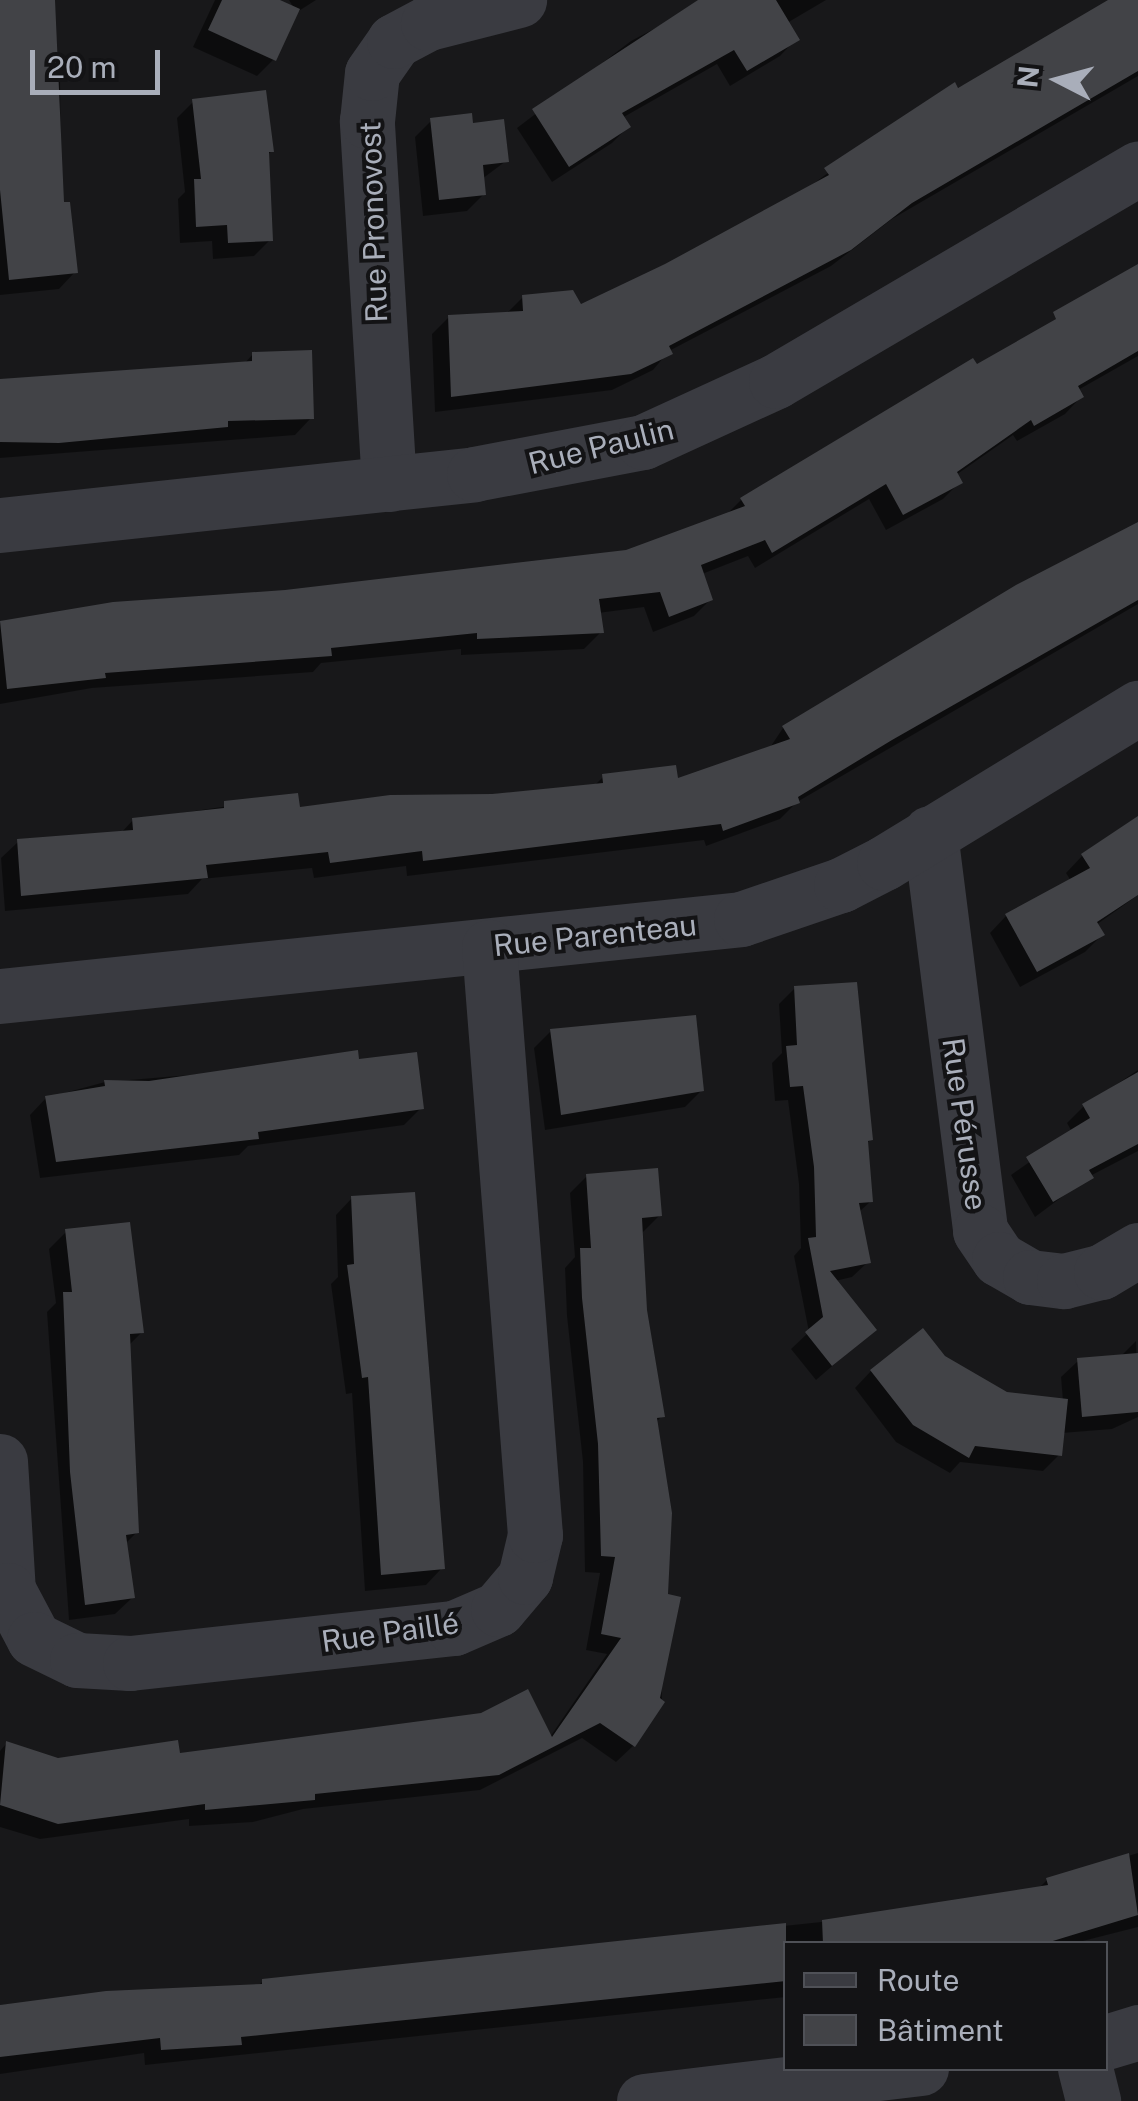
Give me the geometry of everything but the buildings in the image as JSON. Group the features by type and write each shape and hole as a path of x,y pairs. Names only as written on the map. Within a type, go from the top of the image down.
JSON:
{"street":[{"name":"Rue Pronovost","path":"389,484 370,195 372,73 394,40 428,23 519,0"},
{"name":"Rue Paulin","path":"0,525 561,462 643,442 720,411 1138,170"},
{"name":"Rue Parenteau","path":"0,996 740,919 842,885 1138,708"},
{"name":"Rue Pérusse","path":"930,833 980,1232 999,1260 1030,1277 1064,1281 1100,1272 1138,1250"},
{"name":"Rue Paillé","path":"0,1461 8,1590 34,1639 78,1660 130,1663 454,1628 498,1609 526,1578 535,1535 488,947"},
{"path":"1108,2041 1138,2032"},
{"path":"644,2101 895,2071"},
{"path":"1086,2071 1094,2101"}]}
